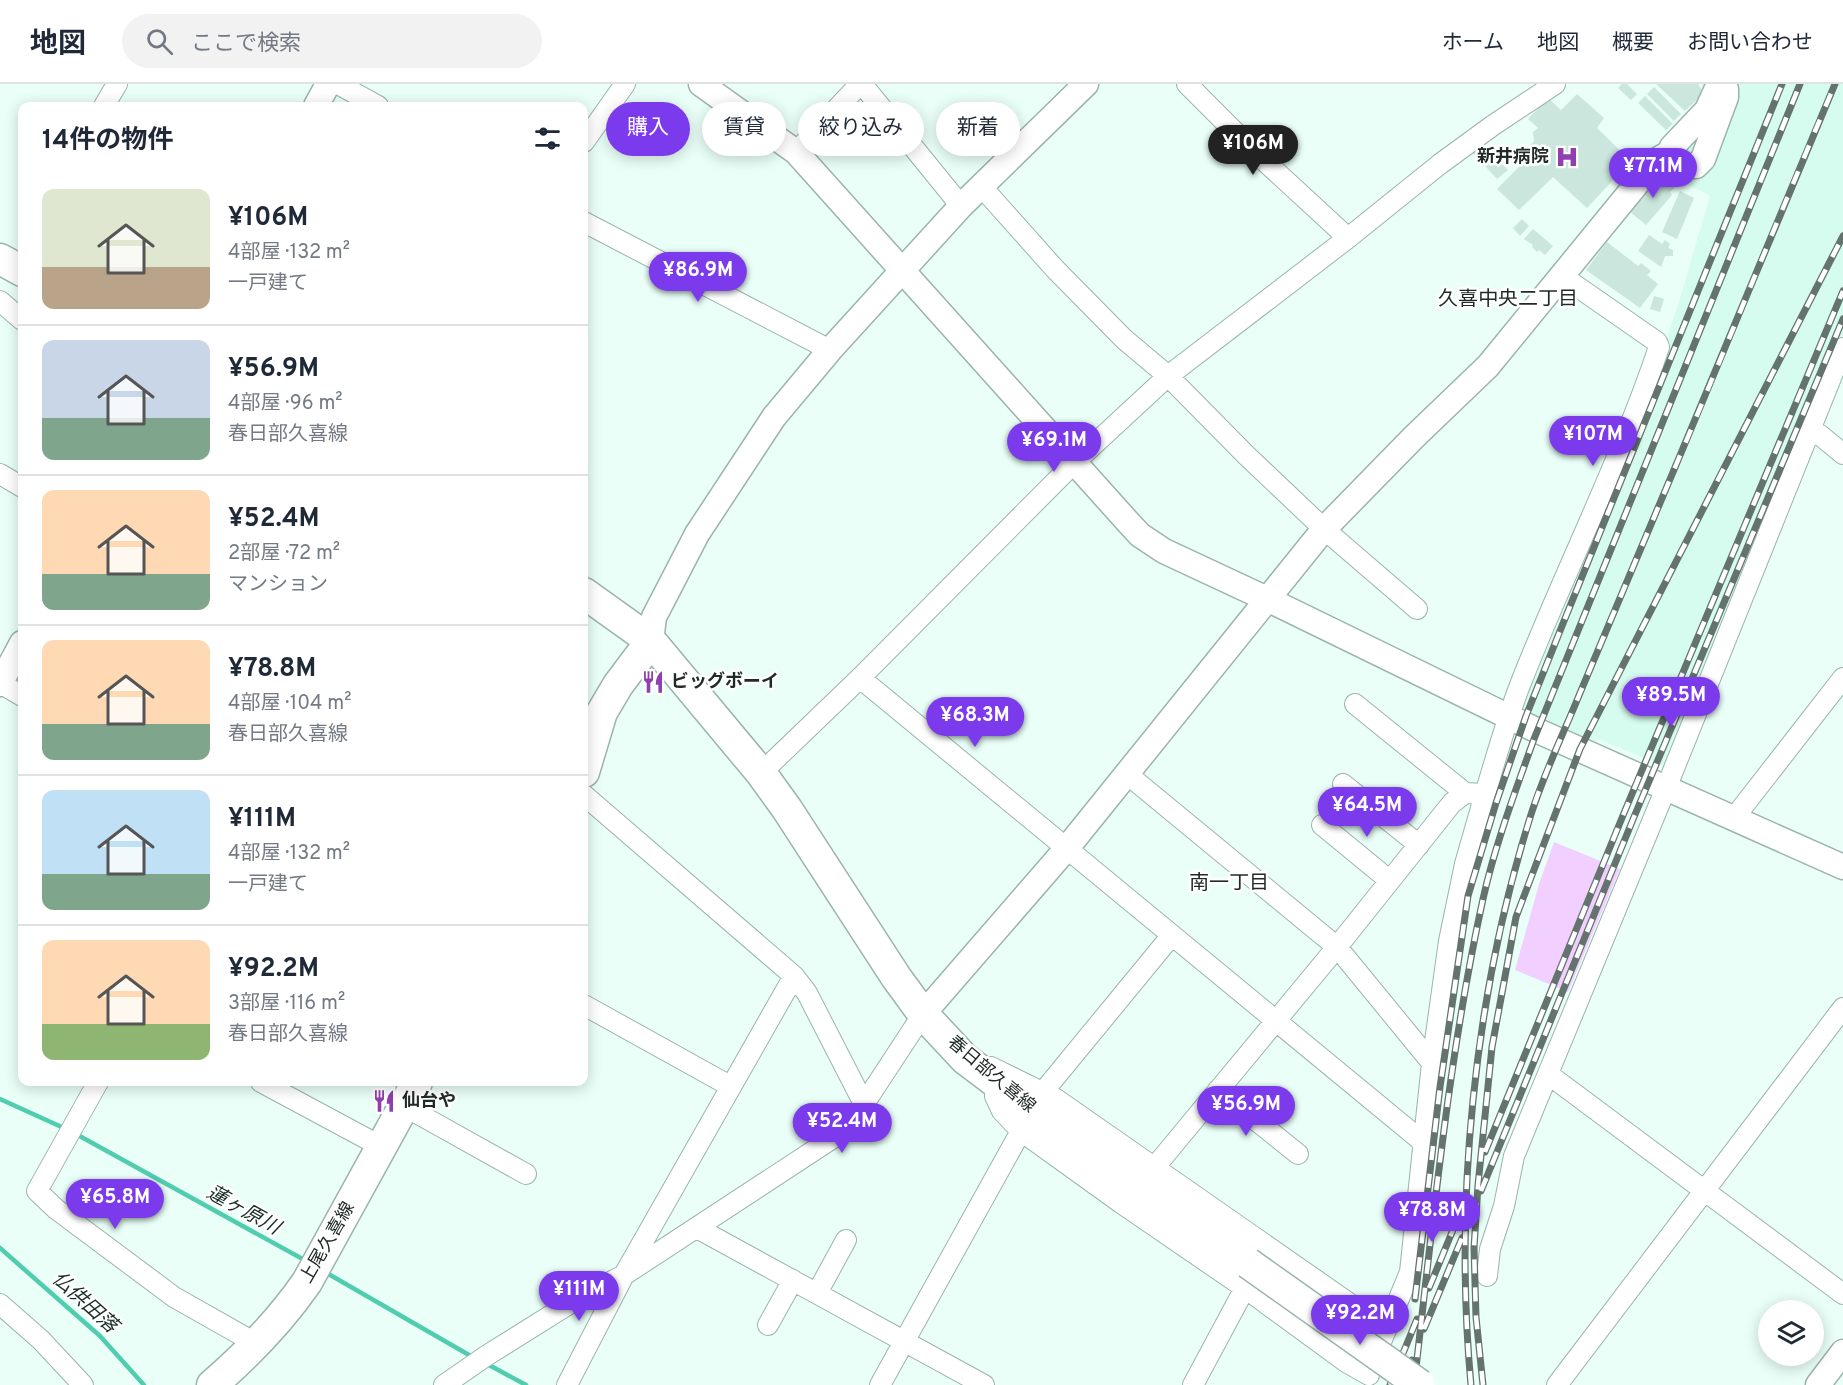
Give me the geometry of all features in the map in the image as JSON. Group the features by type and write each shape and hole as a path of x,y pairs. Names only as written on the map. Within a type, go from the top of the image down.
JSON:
{"main road":[{"name":"春日部久喜線","path":"588,596 651,641 761,773 922,1014 965,1059 1246,1276 1420,1385"},
{"path":"588,758 602,712 618,685 651,641"},
{"name":"上尾久喜線","path":"212,1385 257,1344 289,1308 316,1267 411,1094"}],"street":[{"path":"106,102 117,84"},
{"path":"318,102 328,84"},
{"path":"338,84 371,102"},
{"path":"588,136 625,84"},
{"path":"701,84 796,152 1140,535 1164,551 1509,718 1843,867"},
{"path":"796,152 861,84 961,206"},
{"path":"651,641 654,618 697,534 774,417 830,350 961,206 1086,84"},
{"path":"1187,84 1259,156 1348,238"},
{"path":"761,773 860,678 1074,463 1168,376 1348,238 1440,164 1555,84"},
{"path":"1721,84 1726,89 1726,97 1703,159 1696,166 1684,166 1674,159 1671,152 1672,147 1707,110 1721,84"},
{"path":"444,1385 577,1299 624,1275 833,1138 864,1104 922,1014 1067,848 1324,529 1414,437 1488,366 1653,164 1671,152"},
{"path":"981,186 1055,269 1124,339 1168,376 1324,529 1417,609"},
{"path":"588,224 830,350"},
{"path":"996,1084 995,1096 1002,1111 1021,1131 1121,1203 1246,1276 1367,1380 1410,1272 1431,1063 1449,940 1485,794 1520,685 1609,479 1659,347 1657,342 1562,276"},
{"path":"0,301 18,317"},
{"path":"1487,1276 1490,1249 1504,1206 1512,1163 1843,348"},
{"path":"1810,430 1820,435 1843,454"},
{"path":"0,474 18,485"},
{"path":"18,650 0,683 18,694"},
{"path":"860,678 1423,1142"},
{"path":"1734,818 1843,678"},
{"path":"1355,704 1465,793 1485,794"},
{"path":"1127,774 1337,947 1431,1063"},
{"path":"1343,784 1419,845"},
{"path":"1154,1168 1337,947 1452,803 1465,793"},
{"path":"588,798 794,976 807,993 864,1104"},
{"path":"1322,825 1389,880"},
{"path":"1043,1092 1172,935"},
{"path":"567,1385 624,1275 794,976"},
{"path":"588,1007 730,1086"},
{"path":"1557,1385 1843,1008"},
{"path":"965,1059 996,1068 1043,1092 1386,1329"},
{"path":"1548,1074 1843,1294"},
{"path":"96,1086 37,1191 56,1209 174,1297 257,1344"},
{"path":"268,1086 382,1147"},
{"path":"1218,1090 1298,1154"},
{"path":"411,1094 526,1174"},
{"path":"880,1385 1021,1131"},
{"path":"697,1228 984,1385"},
{"path":"817,1293 846,1240"},
{"path":"1193,1385 1246,1276"},
{"path":"768,1325 793,1280"},
{"path":"0,1304 41,1340 83,1385"},
{"path":"1818,1385 1843,1352"}],"shaded area":[{"path":"1701,84 1843,84 1843,334 1664,766 1598,739 1595,743 1520,712 1540,657 1643,408 1679,302 1710,196 1661,169 1647,155 1706,95"},
{"path":"1554,842 1620,869 1568,992 1515,970 1539,884"}],"building":[{"path":"1622,84 1627,84 1637,94 1631,100 1618,88"},
{"path":"1656,84 1698,84 1704,93 1685,111"},
{"path":"1654,87 1681,114 1674,121 1647,94"},
{"name":"新井病院","path":"1577,94 1604,118 1597,128 1631,161 1587,208 1553,177 1519,210 1497,189 1519,167 1515,161 1534,141 1533,132 1538,128 1528,119 1548,98 1561,110"},
{"path":"1645,96 1673,124 1666,130 1638,103"},
{"path":"1483,145 1508,170 1497,179 1473,153"},
{"path":"1660,172 1676,186 1670,192 1672,195 1646,225 1629,211"},
{"path":"1680,191 1694,198 1677,239 1662,232"},
{"path":"1522,219 1529,226 1520,236 1513,228"},
{"path":"1533,229 1553,246 1545,255 1539,250 1537,252 1532,247 1533,245 1524,239"},
{"path":"1649,235 1662,244 1665,240 1670,244 1668,248 1673,250 1673,256 1665,256 1661,267 1638,251"},
{"path":"1607,242 1638,266 1641,263 1651,271 1647,275 1658,284 1640,308 1586,270"},
{"path":"1654,296 1664,299 1660,312 1650,309"}],"waterway":[{"name":"蓮ヶ原川","path":"0,1099 66,1129"},
{"name":"蓮ヶ原川","path":"76,1134 308,1262"},
{"name":"仏供田落","path":"0,1248 100,1336 144,1385"},
{"name":"蓮ヶ原川","path":"325,1272 469,1355"},
{"name":"蓮ヶ原川","path":"489,1365 526,1385"}],"railway":[{"path":"1415,1299 1440,1087 1468,896 1496,803 1526,716 1782,84"},
{"path":"1414,1385 1435,1202 1460,1020 1493,859 1534,739 1800,84"},
{"path":"1471,1385 1466,1315 1465,1244 1467,1172 1473,1100 1494,958 1529,821 1546,772 1835,84"},
{"path":"1483,1385 1476,1317 1474,1248 1478,1185 1492,1047 1516,917 1580,749 1843,236"},
{"path":"1485,1152 1624,813 1843,291"},
{"path":"1481,1191 1634,817 1843,319"},
{"path":"1429,1288 1462,1208"},
{"path":"1424,1329 1462,1238"},
{"path":"1390,1385 1417,1319"},
{"path":"1402,1385 1412,1360"}],"place":[{"name":"新井病院","path":"1567,157"},
{"name":"ビッグボーイ","path":"653,682"},
{"name":"仙台や","path":"384,1101"}],"district":[{"name":"久喜中央二丁目","path":"1508,300"},
{"name":"南一丁目","path":"1229,884"}]}
